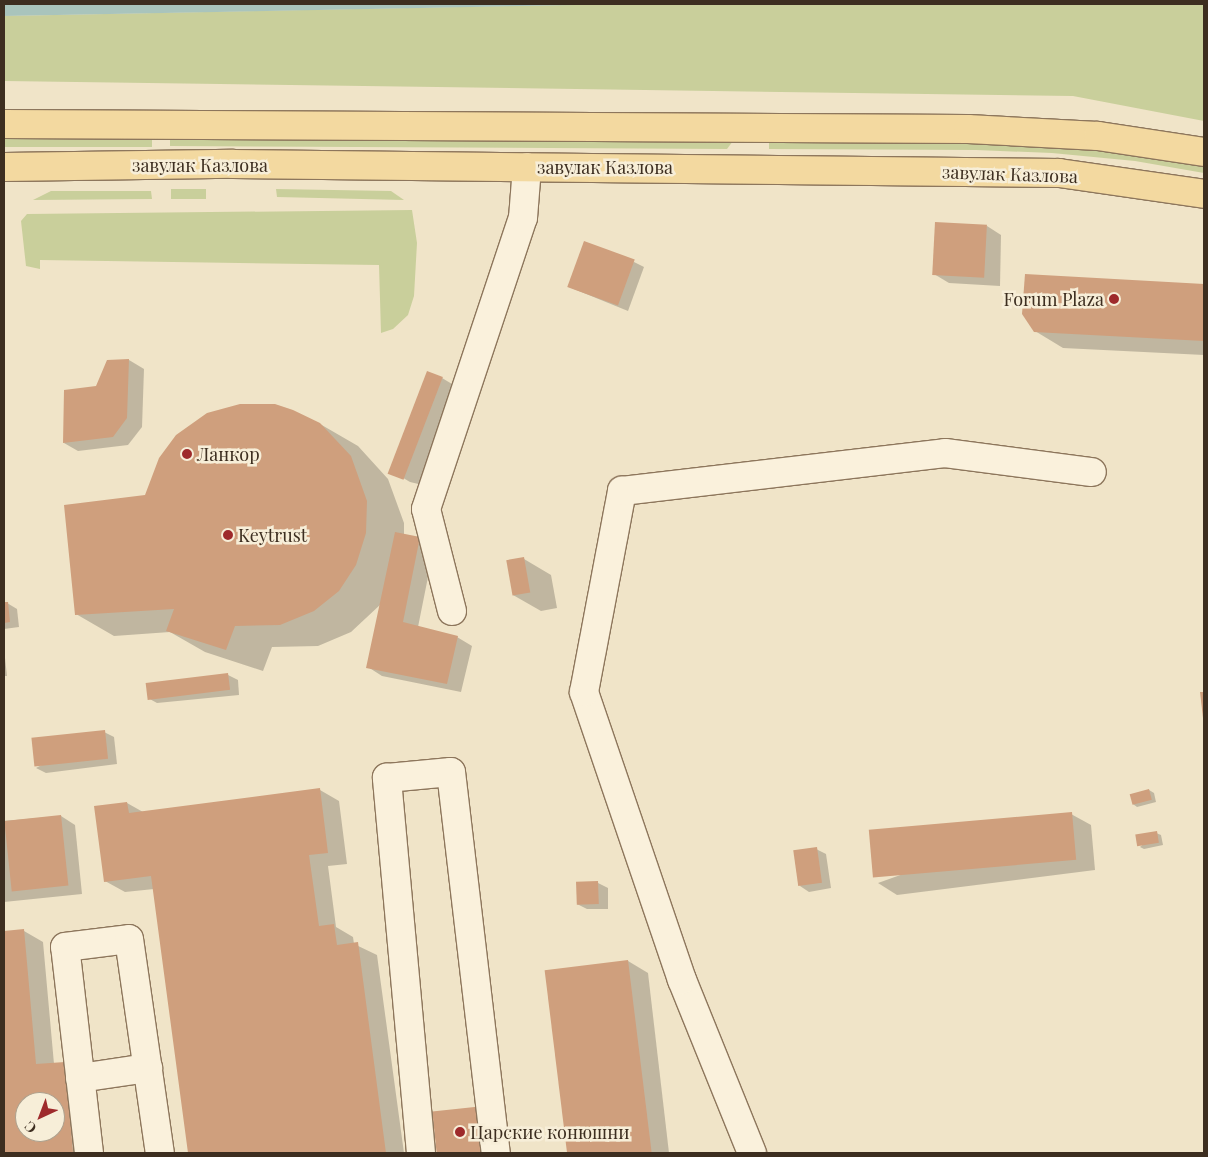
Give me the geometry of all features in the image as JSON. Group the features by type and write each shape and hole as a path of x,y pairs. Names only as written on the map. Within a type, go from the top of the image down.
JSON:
{"main road":[{"path":"4,124 968,129 1098,136 1204,152"},
{"path":"744,129 745,168"},
{"name":"завулак Казлова","path":"4,167 160,164 745,168 1059,173 1204,194"}],"lane":[{"path":"452,611 426,509 523,218 527,167"},
{"path":"752,1153 682,980 584,692 622,491 945,453 1092,472"},
{"path":"422,1153 387,778 451,772 496,1153"},
{"path":"89,1153 65,947 129,939 160,1153"},
{"path":"80,1078 148,1068"}],"green space":[{"path":"614,4 1204,4 1204,121 1073,96 4,81 4,16"},
{"path":"4,138 152,138 152,147 4,147"},
{"path":"170,139 723,139 733,141 727,149 170,146"},
{"path":"769,139 1055,144 1127,151 1204,164 1204,173 1135,161 1052,153 976,150 769,149"},
{"path":"171,189 206,189 206,199 171,199"},
{"path":"276,189 391,191 404,200 277,197"},
{"path":"51,191 151,191 152,199 33,200"},
{"path":"412,210 417,243 414,296 408,315 393,329 381,333 379,265 40,260 40,269 26,266 21,221 27,214"}],"water":[{"path":"4,4 632,4 4,16"}],"building":[{"path":"935,222 987,225 984,278 932,275"},
{"path":"584,241 635,259 618,306 567,287"},
{"name":"Forum Plaza","path":"1025,274 1204,284 1204,341 1034,332 1022,314"},
{"path":"129,359 127,418 113,437 63,443 64,390 96,386 107,360"},
{"path":"427,371 443,377 403,480 388,474"},
{"path":"240,404 275,404 293,410 320,423 351,456 367,501 366,533 356,565 339,591 314,611 280,625 235,626 226,650 166,631 174,609 75,615 64,505 145,495 159,458 176,435 207,413"},
{"path":"395,532 420,537 403,622 458,636 447,684 366,668"},
{"path":"524,557 530,592 513,596 506,560"},
{"path":"4,602 8,602 10,622 4,623"},
{"path":"228,673 230,690 148,700 146,683"},
{"path":"1200,692 1204,692 1204,718 1203,718"},
{"path":"105,730 108,759 34,767 31,738"},
{"path":"320,788 328,853 309,855 319,926 334,924 337,945 358,942 386,1153 188,1153 151,876 104,882 94,806 127,802 129,813"},
{"path":"1149,789 1152,800 1133,805 1130,794"},
{"path":"1072,812 1076,860 873,878 869,830"},
{"path":"61,815 68,886 12,892 4,821"},
{"path":"1157,831 1159,843 1137,846 1135,834"},
{"path":"817,847 822,883 798,886 793,850"},
{"path":"598,881 599,904 577,905 576,882"},
{"path":"24,929 36,1064 65,1062 73,1153 4,1153 4,931"},
{"path":"628,960 652,1153 567,1153 545,970"},
{"name":"Царские конюшни","path":"484,1106 489,1153 437,1153 432,1111"}],"place":[{"name":"Forum Plaza","path":"1114,299"},
{"name":"Ланкор","path":"187,454"},
{"name":"Keytrust","path":"228,535"},
{"name":"Царские конюшни","path":"460,1132"}]}
